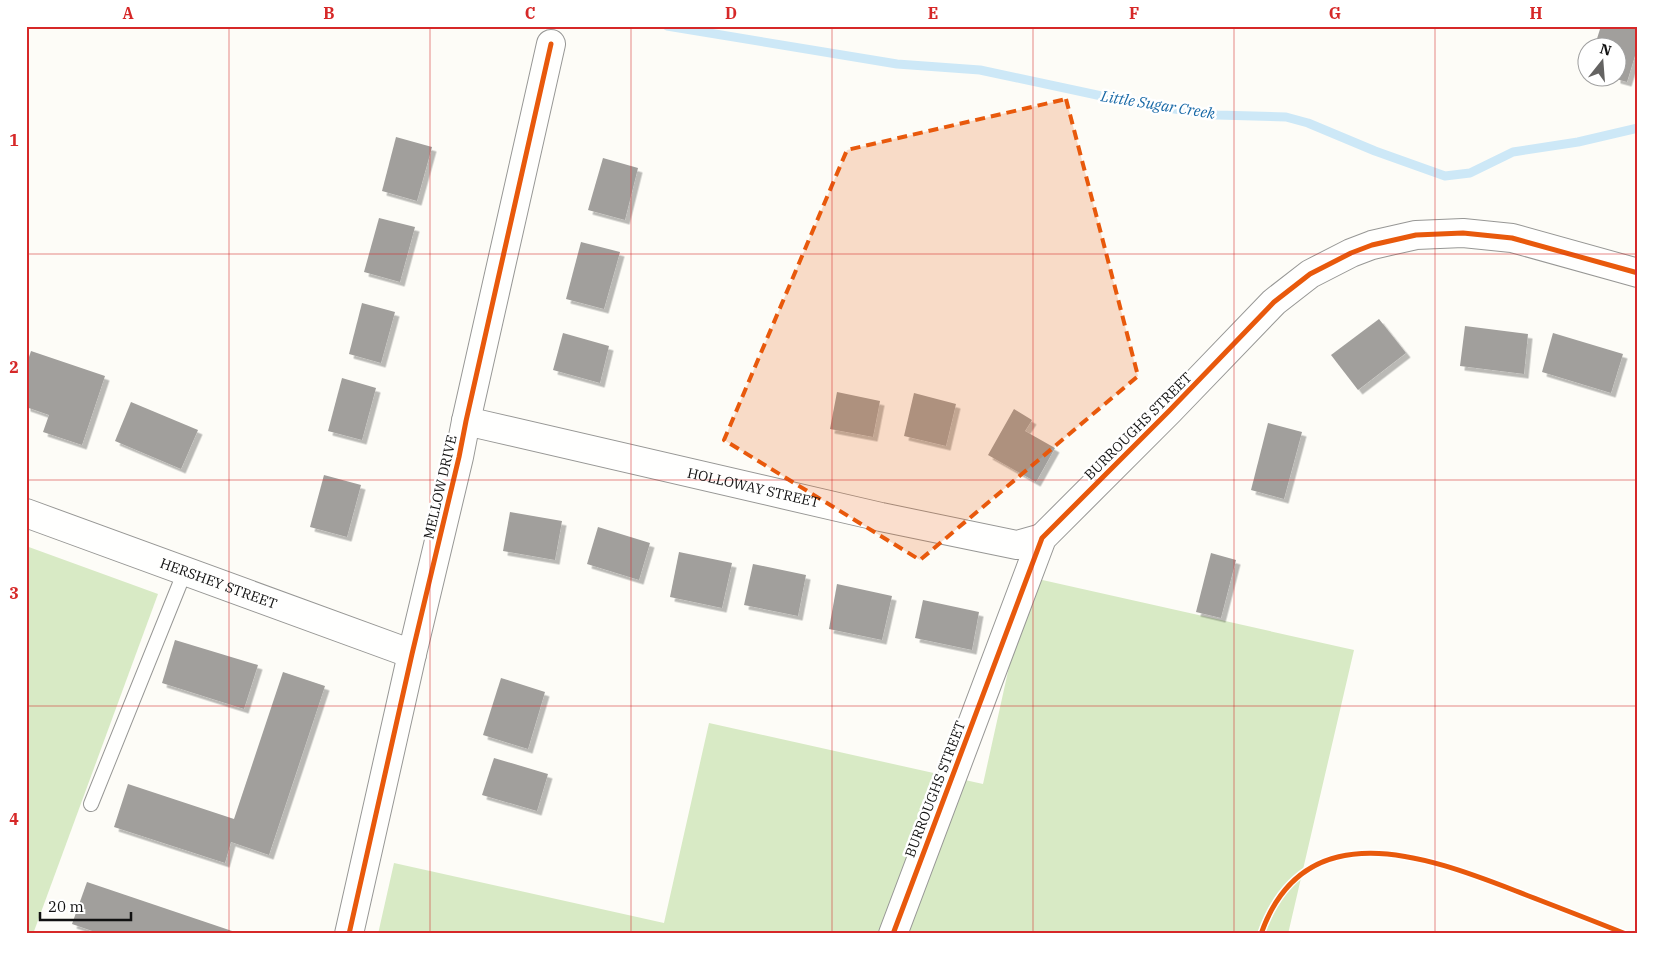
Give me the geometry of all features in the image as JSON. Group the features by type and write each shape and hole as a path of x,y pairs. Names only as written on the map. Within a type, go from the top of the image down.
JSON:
{"street":[{"name":"MELLOW DRIVE","path":"349,934 412,654 459,457 551,44"},
{"name":"BURROUGHS STREET","path":"893,934 1042,538 1169,411 1274,302 1310,274 1351,253 1372,245 1416,235 1464,233 1512,238 1638,273"},
{"name":"HOLLOWAY STREET","path":"466,421 881,517 1017,545 1042,538"},
{"name":"HERSHEY STREET","path":"26,513 412,654"}],"lane":[{"path":"91,804 185,571"}],"highlighted area":[{"path":"1066,99 1138,376 920,560 724,440 847,150"}],"green space":[{"path":"26,546 158,594 33,934 26,934"},
{"path":"1029,577 1354,650 1288,934 378,934 394,863 664,923 709,723 983,784"}],"building":[{"path":"1601,26 1638,26 1638,46 1627,82 1626,38 1597,38"},
{"path":"396,137 432,147 417,201 382,191"},
{"path":"603,158 638,168 625,220 588,210"},
{"path":"379,218 415,227 400,282 364,272"},
{"path":"581,242 620,252 604,309 566,299"},
{"path":"362,303 395,312 381,363 349,354"},
{"path":"1379,319 1406,353 1358,390 1331,355"},
{"path":"1465,326 1528,334 1524,374 1460,366"},
{"path":"563,333 609,346 600,383 553,370"},
{"path":"1553,333 1623,354 1611,393 1542,372"},
{"path":"31,351 105,376 82,445 43,432 49,415 26,407 26,366"},
{"path":"342,378 376,388 362,440 328,431"},
{"path":"837,392 880,401 873,437 830,429"},
{"path":"914,393 956,404 946,446 904,436"},
{"path":"131,402 198,430 181,469 115,441"},
{"path":"1014,409 1032,420 1025,431 1055,448 1036,482 988,455"},
{"path":"1268,423 1302,432 1284,499 1251,490"},
{"path":"324,475 361,485 347,537 310,527"},
{"path":"510,512 562,521 555,560 503,551"},
{"path":"598,527 650,543 639,580 587,564"},
{"path":"679,552 732,563 722,608 670,597"},
{"path":"1211,553 1236,560 1221,618 1196,612"},
{"path":"753,564 806,575 798,616 744,605"},
{"path":"837,584 892,596 882,640 829,629"},
{"path":"923,600 979,612 972,650 915,638"},
{"path":"175,640 258,665 244,709 162,683"},
{"path":"283,672 325,686 269,855 231,842 225,863 114,827 128,784 234,819"},
{"path":"501,678 545,692 528,749 483,735"},
{"path":"494,758 548,774 537,811 482,795"},
{"path":"87,882 238,934 101,934 72,924"}],"waterway":[{"name":"Little Sugar Creek","path":"667,26 897,64 980,70 1139,104 1217,115 1286,117 1308,123 1375,151 1445,176 1470,173 1513,152 1578,142 1638,128"}],"cycle path":[{"path":"349,934 412,654 459,457 551,44"},
{"path":"893,934 1042,538 1169,411 1274,302 1310,274 1351,253 1372,245 1416,235 1463,233 1512,238 1638,273"},
{"path":"1261,934 1281,895 1306,870 1337,857 1371,853 1407,857 1444,866 1481,878 1626,934"}]}
